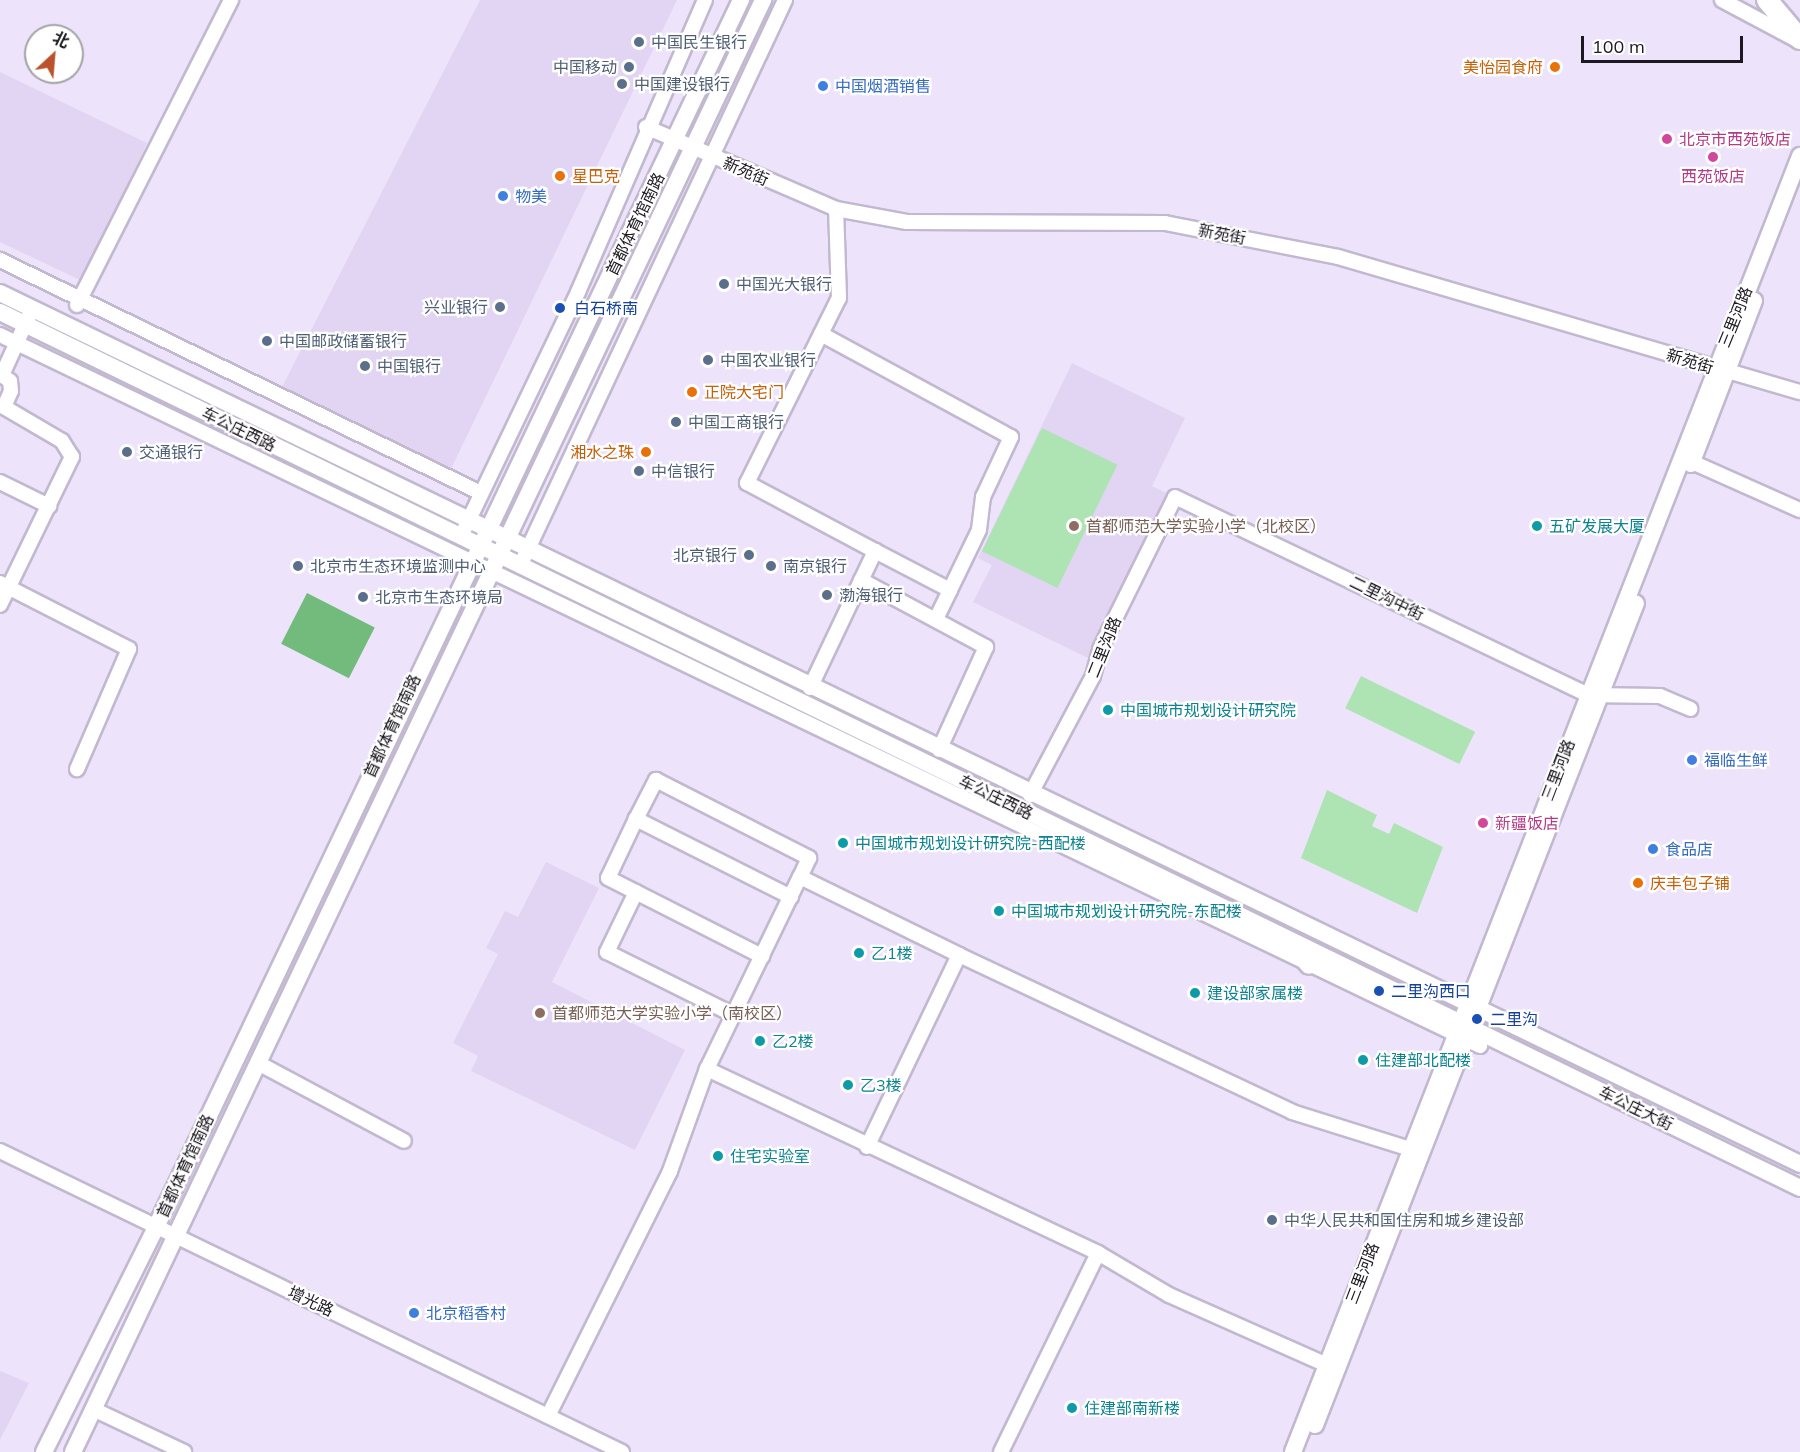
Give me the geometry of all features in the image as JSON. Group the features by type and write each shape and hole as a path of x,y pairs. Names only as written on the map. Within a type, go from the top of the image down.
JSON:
{"highway":[{"path":"1767,0 1800,40"},
{"path":"1772,0 1800,17"}],"main road":[{"name":"首都体育馆南路","path":"44,1452 155,1229 477,545 676,141 741,0"},
{"name":"首都体育馆南路","path":"73,1452 177,1240 763,0"},
{"name":"三里河路","path":"1293,1452 1327,1365 1469,1027 1594,695 1721,370 1800,156"},
{"name":"三里河路","path":"1594,695 1692,462 1721,370 1800,186"},
{"name":"车公庄西路","path":"0,293 29,317 477,545 528,550 1030,795 1469,1027"},
{"name":"车公庄西路","path":"0,312 29,317 468,521 485,530 520,566 1469,1027"},
{"path":"1285,938 1309,966"},
{"name":"车公庄大街","path":"1469,1027 1800,1164"},
{"name":"车公庄大街","path":"1469,1027 1800,1188"},
{"name":"三里河路","path":"1305,1452 1327,1365"}],"street":[{"path":"78,302 231,0"},
{"name":"首都体育馆南路","path":"461,537 578,292 646,127 705,0"},
{"path":"520,566 784,0"},
{"path":"1722,0 1800,40"},
{"name":"新苑街","path":"646,127 836,209 907,222 1165,223 1329,255 1800,392"},
{"path":"836,209 839,298 747,483 950,590"},
{"path":"0,260 78,302 482,493"},
{"path":"0,605 5,586 49,506 72,457 62,441 2,406 11,391 1,375 29,317"},
{"path":"821,334 1011,437 983,497 979,530 936,619"},
{"path":"0,335 468,564 1309,966 1469,1027"},
{"path":"1692,462 1800,510"},
{"path":"0,482 49,506"},
{"name":"二里沟中街","path":"1175,497 1594,695"},
{"name":"二里沟路","path":"1030,795 1094,676 1100,650 1175,497"},
{"path":"810,688 874,551"},
{"path":"861,580 986,647 939,750"},
{"path":"5,586 129,649 77,769"},
{"path":"1594,695 1660,696 1690,709"},
{"path":"548,1416 670,1171 707,1070 734,1015 809,858 656,780 608,878 762,956"},
{"path":"636,819 790,897"},
{"path":"800,877 959,955 1292,1112 1417,1151"},
{"path":"636,892 607,952 734,1015"},
{"path":"867,1147 959,955"},
{"path":"260,1064 404,1141"},
{"path":"707,1070 867,1147 1098,1253 1169,1295 1327,1365"},
{"name":"增光路","path":"0,1150 177,1240 622,1452"},
{"path":"1001,1452 1098,1253"},
{"path":"93,1409 184,1452"}],"shaded area":[{"path":"480,0 677,0 450,471 281,389"},
{"path":"0,72 147,143 82,281 0,242"},
{"name":"首都师范大学实验小学（北校区）","path":"1072,363 1185,418 1152,486 1170,495 1090,659 973,602 992,565 978,558"},
{"name":"首都师范大学实验小学（南校区）","path":"546,862 599,888 552,982 685,1050 635,1150 471,1071 478,1056 453,1043 498,954 486,948 505,911 518,917"},
{"path":"0,1371 29,1383 0,1440"}],"green space":[{"path":"1042,428 1117,465 1057,588 982,551"},
{"path":"307,593 375,628 349,678 281,644"},
{"path":"1361,676 1475,732 1459,764 1345,708"},
{"path":"1327,790 1377,815 1372,826 1389,834 1394,823 1443,847 1417,913 1301,858"}],"place":[{"name":"中国民生银行","path":"639,42"},
{"name":"中国移动","path":"629,67"},
{"name":"美怡园食府","path":"1555,67"},
{"name":"中国建设银行","path":"622,84"},
{"name":"中国烟酒销售","path":"823,86"},
{"name":"北京市西苑饭店","path":"1667,139"},
{"name":"西苑饭店","path":"1713,157"},
{"name":"星巴克","path":"560,176"},
{"name":"物美","path":"503,196"},
{"name":"中国光大银行","path":"724,284"},
{"name":"兴业银行","path":"500,307"},
{"name":"白石桥南","path":"560,308"},
{"name":"中国邮政储蓄银行","path":"267,341"},
{"name":"中国农业银行","path":"708,360"},
{"name":"中国银行","path":"365,366"},
{"name":"正院大宅门","path":"692,392"},
{"name":"中国工商银行","path":"676,422"},
{"name":"交通银行","path":"127,452"},
{"name":"湘水之珠","path":"646,452"},
{"name":"中信银行","path":"639,471"},
{"name":"首都师范大学实验小学（北校区）","path":"1074,526"},
{"name":"五矿发展大厦","path":"1537,526"},
{"name":"北京银行","path":"749,555"},
{"name":"北京市生态环境监测中心","path":"298,566"},
{"name":"南京银行","path":"771,566"},
{"name":"渤海银行","path":"827,595"},
{"name":"北京市生态环境局","path":"363,597"},
{"name":"中国城市规划设计研究院","path":"1108,710"},
{"name":"福临生鲜","path":"1692,760"},
{"name":"新疆饭店","path":"1483,823"},
{"name":"中国城市规划设计研究院-西配楼","path":"843,843"},
{"name":"食品店","path":"1653,849"},
{"name":"庆丰包子铺","path":"1638,883"},
{"name":"中国城市规划设计研究院-东配楼","path":"999,911"},
{"name":"乙1楼","path":"859,953"},
{"name":"二里沟西口","path":"1379,991"},
{"name":"建设部家属楼","path":"1195,993"},
{"name":"首都师范大学实验小学（南校区）","path":"540,1013"},
{"name":"二里沟","path":"1477,1019"},
{"name":"乙2楼","path":"760,1041"},
{"name":"住建部北配楼","path":"1363,1060"},
{"name":"乙3楼","path":"848,1085"},
{"name":"住宅实验室","path":"718,1156"},
{"name":"中华人民共和国住房和城乡建设部","path":"1272,1220"},
{"name":"北京稻香村","path":"414,1313"},
{"name":"住建部南新楼","path":"1072,1408"}]}
